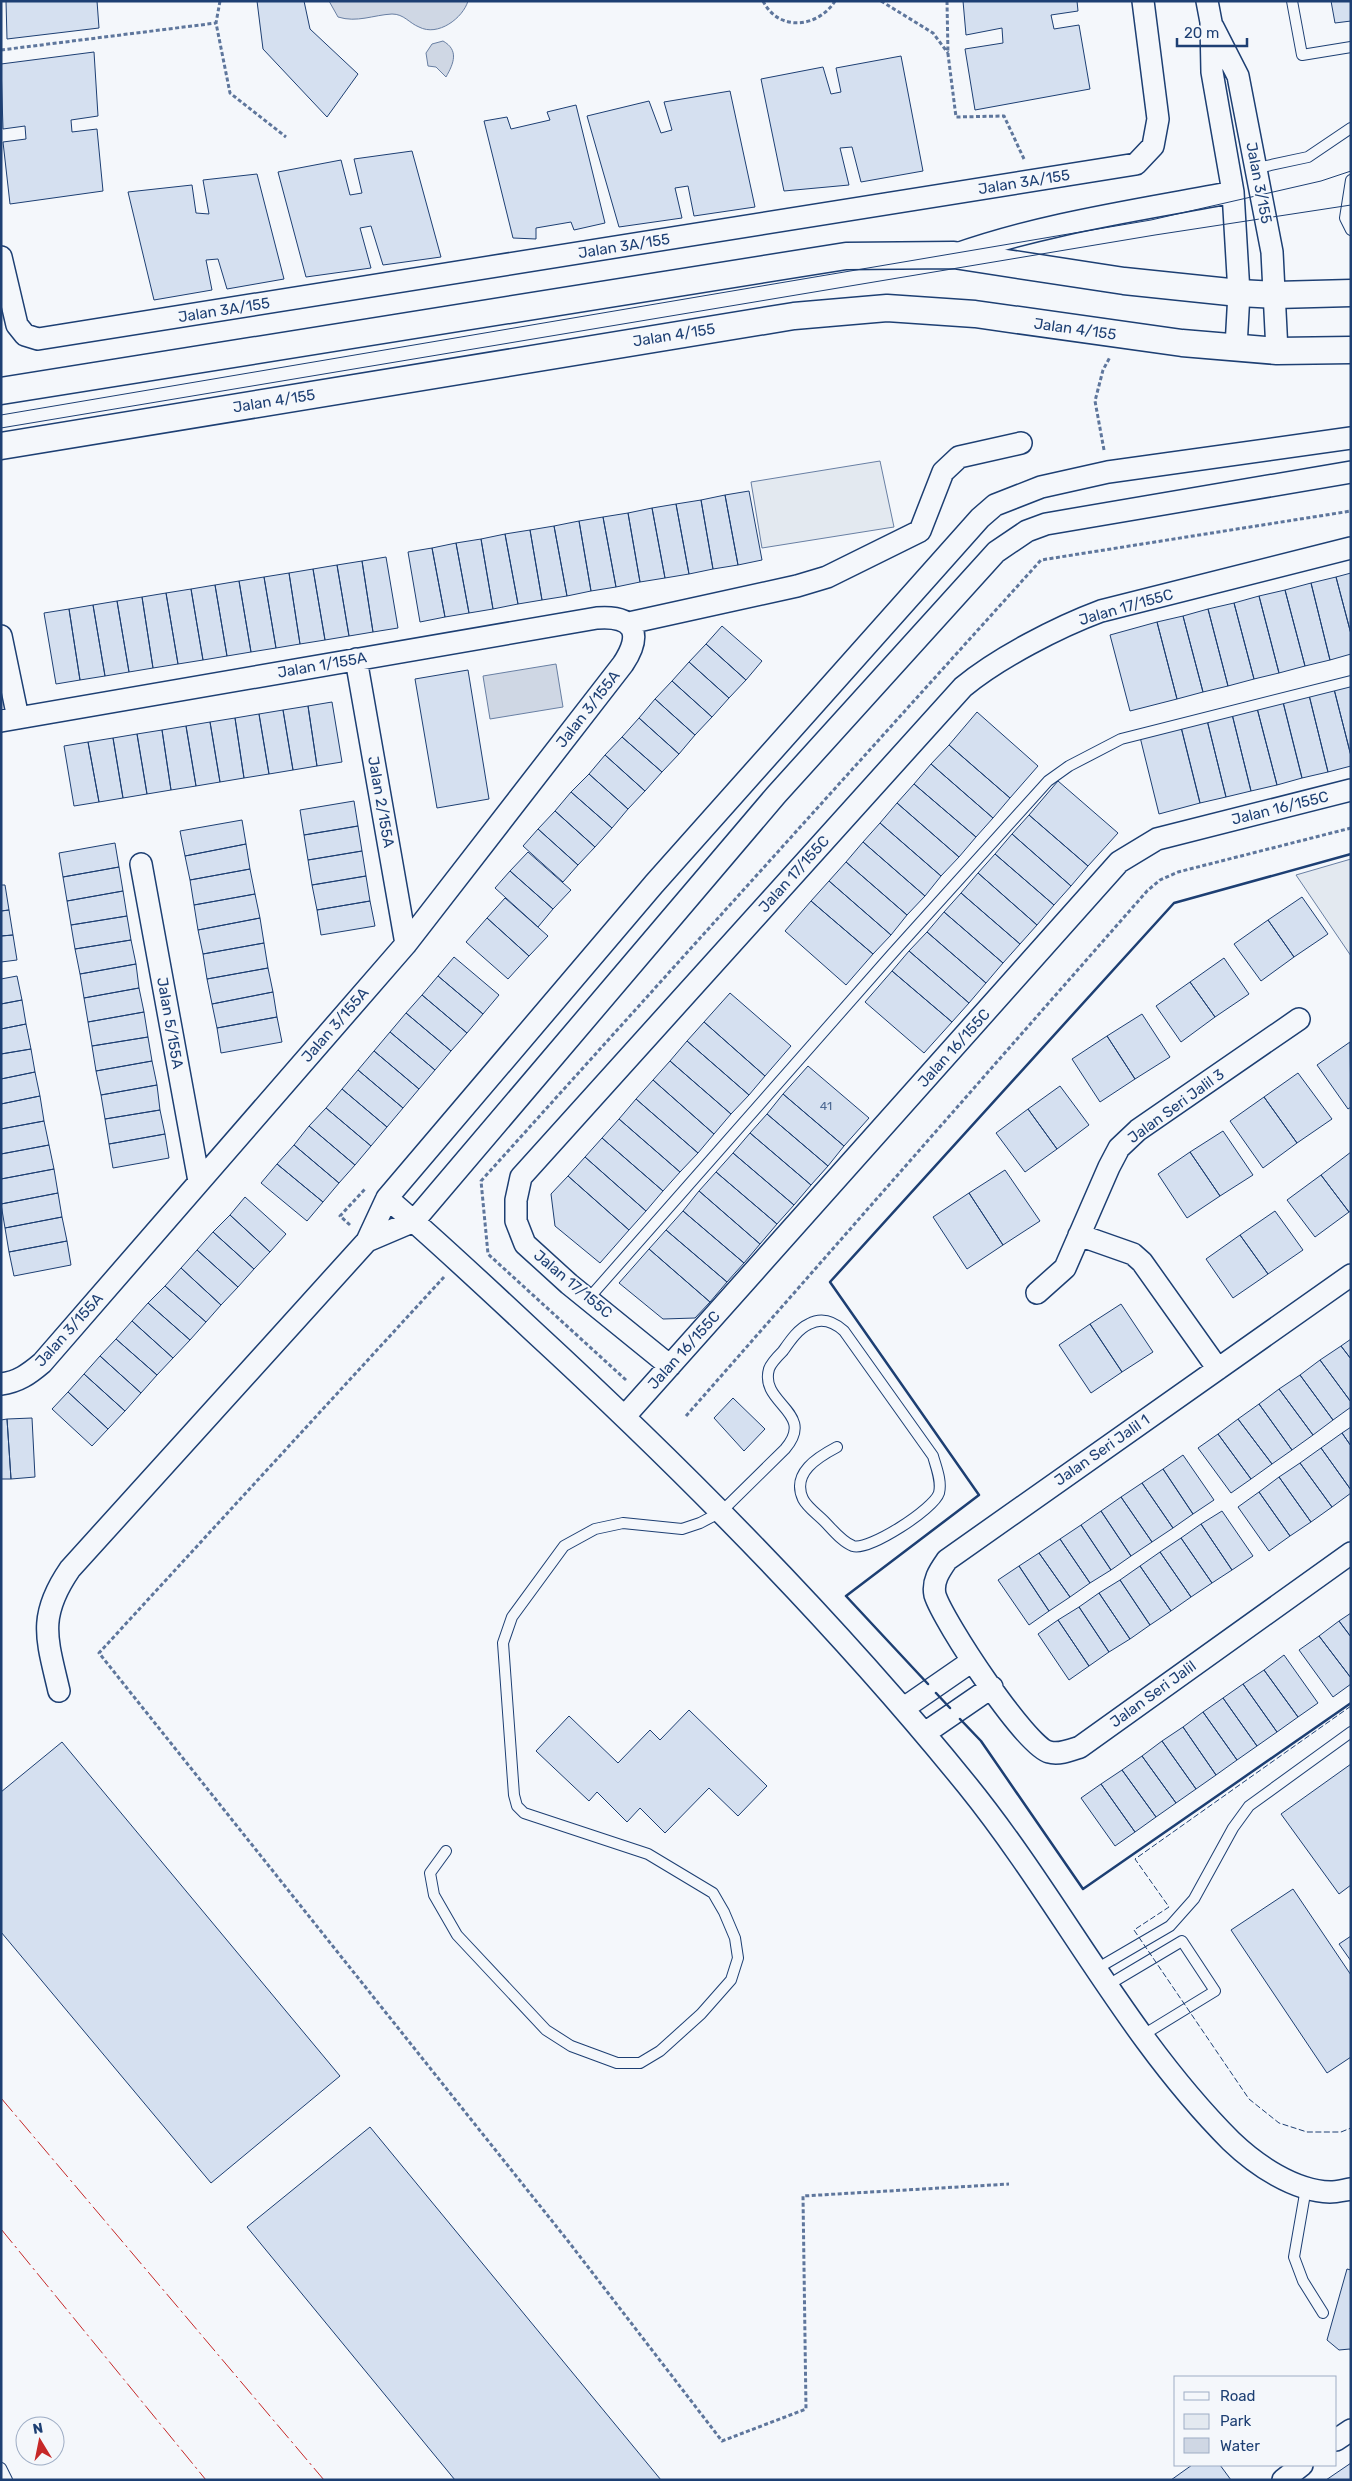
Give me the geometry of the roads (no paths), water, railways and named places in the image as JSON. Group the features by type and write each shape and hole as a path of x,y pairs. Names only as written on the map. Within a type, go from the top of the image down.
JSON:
{"street":[{"name":"Jalan 3A/155","path":"1,257 17,324 26,335 38,339 1136,164 1153,146 1158,119 1143,1"},
{"name":"Jalan 3/155","path":"1207,1 1211,22 1212,72 1233,192 1239,293 1236,347"},
{"name":"Jalan 3/155","path":"1211,22 1238,76 1257,168 1272,252 1276,295 1277,351"},
{"path":"954,255 993,241 1052,227 1233,192"},
{"path":"1,391 846,256 954,255 1124,281 1239,293 1276,295 1350,293"},
{"name":"Jalan 4/155","path":"1,446 794,316 887,308 975,314 1122,336 1277,351 1351,350"},
{"path":"59,1691 46,1633 49,1611 60,1582 70,1569 367,1241 387,1198 654,884 980,518 995,505 1033,489 1108,472 1351,438"},
{"path":"632,628 827,577 920,531 942,472 959,457 1021,443"},
{"path":"367,1241 414,1221 776,795 996,552 1027,531 1046,524 1351,472"},
{"name":"Jalan 17/155C","path":"670,1366 570,1284 525,1244 516,1221 516,1200 522,1176 963,687 981,672 1077,620 1101,611 1351,548"},
{"name":"Jalan 1/155A","path":"10,719 597,618 615,617 632,628"},
{"name":"Jalan 3/155A","path":"1,1384 12,1383 27,1376 42,1363 406,944 623,664 632,650 632,628"},
{"path":"1,636 10,719"},
{"name":"Jalan 2/155A","path":"356,659 406,944"},
{"name":"Jalan 16/155C","path":"625,1416 1119,862 1157,839 1351,790"},
{"name":"Jalan 5/155A","path":"141,864 199,1181"},
{"name":"Jalan Seri Jalil 3","path":"1037,1292 1065,1268 1120,1148 1138,1130 1299,1019"},
{"path":"387,1198 625,1416 721,1512 855,1653 904,1708 978,1799 1167,2070 1234,2143 1274,2174 1306,2188 1331,2192 1351,2189"},
{"path":"1079,1235 1132,1254 1142,1262 1218,1369"},
{"name":"Jalan Seri Jalil 1","path":"972,1661 935,1594 936,1575 947,1560 1351,1275"},
{"name":"Jalan Seri Jalil","path":"972,1661 1029,1738 1042,1749 1050,1753 1080,1747 1351,1553"},
{"path":"904,1708 972,1661"},
{"path":"925,1733 992,1688"},
{"path":"1337,2439 1351,2430"},
{"path":"1283,2480 1301,2466"}],"lane":[{"path":"1292,1 1302,55 1351,47"},
{"path":"1257,168 1308,157 1351,128"},
{"path":"1351,180 1345,218 1351,230"},
{"path":"589,1298 892,954 1048,781 1068,766 1121,739 1351,681"},
{"path":"446,1852 430,1873 434,1896 457,1934 546,2030 571,2046 617,2063 640,2063 660,2051 701,2014 731,1980 738,1958 735,1938 724,1912 713,1893 648,1854 524,1813 518,1806 514,1795 504,1643 512,1616 564,1546 595,1529 623,1523 682,1529 700,1523 721,1512 794,1439 796,1427 793,1418 771,1389 768,1378 769,1367 799,1331 810,1323 822,1321 834,1322 844,1331 933,1456 939,1478 939,1494 930,1506 876,1542 865,1546 854,1546 843,1539 810,1508 803,1500 800,1489 801,1478 807,1467 821,1455 836,1447"},
{"path":"1103,1977 1170,1926 1194,1899 1233,1828 1250,1806 1351,1732"},
{"path":"1103,1977 1182,1941 1215,1991 1143,2035"},
{"path":"1306,2188 1294,2257 1303,2281 1323,2313"},
{"path":"1,2468 7,2480"}],"water":[{"path":"329,1 468,1 461,14 449,24 434,30 419,27 396,14 345,19 338,17"},
{"path":"443,41 451,48 454,57 446,77 436,67 428,66 426,53 432,44"},
{"path":"556,664 563,707 490,719 483,676"}],"tram line":[{"path":"1,415 1151,220 1321,181 1351,171"},
{"path":"1,428 1155,235 1351,205"}]}
